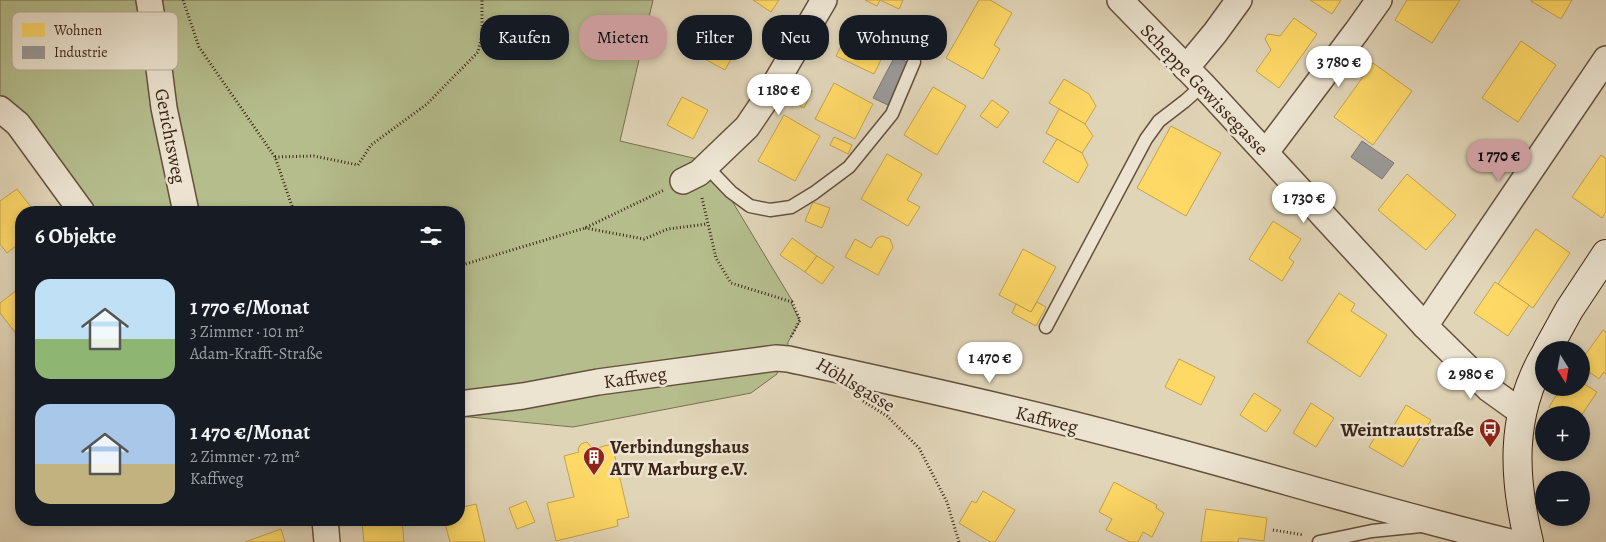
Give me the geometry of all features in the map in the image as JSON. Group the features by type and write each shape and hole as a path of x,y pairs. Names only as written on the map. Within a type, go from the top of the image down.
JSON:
{"main road":[{"path":"1552,341 1569,310 1606,254"},
{"path":"1529,542 1523,516 1518,477 1518,440 1521,412 1535,376"}],"street":[{"path":"696,174 747,127 768,96 824,0"},
{"name":"Scheppe Gewissegasse","path":"1120,0 1195,76 1425,326 1489,390 1521,412"},
{"path":"1195,76 1215,34 1239,0"},
{"path":"1266,152 1379,0"},
{"path":"1425,326 1606,59"},
{"name":"Gerichtsweg","path":"159,70 164,108 185,206"},
{"path":"0,109 18,124 78,206"},
{"name":"Kaffweg","path":"465,403 523,396 598,382 776,358 788,359 943,393 1130,439 1436,524 1461,536 1510,542"},
{"path":"325,526 326,542"}],"lane":[{"path":"696,174 731,192 750,206 770,210 791,207 814,193 849,167 892,114 914,62"},
{"path":"1046,327 1146,139 1158,121 1185,101 1195,76"},
{"path":"1319,542 1372,531 1436,524"}],"path":[{"path":"183,0 199,47 275,157 292,206"},
{"path":"275,157 314,156 358,165 371,145 427,104 478,52 482,35 482,0"},
{"path":"465,264 585,228 696,174 716,258 731,283 792,302 800,320 789,342 788,359"},
{"path":"585,228 644,239 668,229 707,224"},
{"name":"Höhlsgasse","path":"862,401 888,416 920,448 947,502 959,542"}],"green space":[{"path":"0,0 653,0 649,15 579,15 579,60 639,60 620,141 706,161 793,302 791,303 800,321 788,342 787,359 778,364 777,374 751,393 573,427 465,417 465,206 83,206 0,100"}],"building: Wohnen":[{"path":"753,0 779,0 771,12"},
{"path":"865,0 880,0 877,6"},
{"path":"880,0 903,0 899,9"},
{"path":"979,0 990,0 1012,13 994,45 1000,49 983,79 947,59"},
{"path":"1310,0 1341,0 1332,14"},
{"path":"1407,0 1460,0 1432,43 1395,20"},
{"path":"1531,0 1572,0 1561,19"},
{"path":"1294,18 1317,34 1279,88 1256,71 1271,50 1265,39 1268,34 1280,36"},
{"path":"1521,41 1556,65 1518,122 1482,98"},
{"path":"707,60 730,60 725,70"},
{"path":"844,60 881,60 874,74"},
{"path":"1373,63 1412,91 1373,145 1334,117"},
{"path":"1064,79 1089,94 1096,106 1085,124 1049,103"},
{"path":"792,82 812,91 804,108 785,98"},
{"path":"834,83 873,104 855,139 815,119"},
{"path":"933,87 966,106 937,155 904,135"},
{"path":"682,97 708,110 693,139 667,125"},
{"path":"992,100 1009,112 997,128 980,116"},
{"path":"1059,109 1085,124 1093,136 1082,153 1046,133"},
{"path":"784,115 820,136 795,181 758,161"},
{"path":"1171,126 1221,153 1186,216 1137,188"},
{"path":"834,137 852,145 848,154 830,145"},
{"path":"1057,139 1082,153 1088,165 1078,183 1043,162"},
{"path":"887,154 922,174 907,200 920,207 908,226 861,199"},
{"path":"1601,155 1606,159 1606,212 1602,218 1572,197"},
{"path":"1407,174 1456,215 1426,250 1378,210"},
{"path":"17,189 30,206 15,206 15,247 7,253 0,244 0,201"},
{"path":"813,202 830,208 822,228 805,221"},
{"path":"1273,221 1301,239 1289,258 1294,262 1282,281 1249,259"},
{"path":"1536,229 1570,253 1533,308 1498,284"},
{"path":"882,236 890,239 893,247 878,275 845,257 855,239 871,248 877,238"},
{"path":"792,238 817,256 805,272 780,255"},
{"path":"1023,249 1056,267 1031,312 999,295"},
{"path":"817,256 834,267 822,284 805,272"},
{"path":"1495,282 1529,305 1508,336 1474,313"},
{"path":"15,292 15,332 0,313 0,303"},
{"path":"1339,293 1355,304 1351,311 1387,335 1360,377 1307,342"},
{"path":"1037,302 1046,307 1036,326 1012,313 1016,304 1031,312"},
{"path":"1603,330 1606,332 1606,374 1604,372 1599,379 1590,372 1590,348"},
{"path":"1179,359 1215,377 1201,405 1165,387"},
{"path":"1590,388 1597,392 1588,406 1550,406 1556,396 1590,396"},
{"path":"1254,393 1281,410 1266,432 1240,415"},
{"path":"1311,403 1334,418 1316,447 1293,433"},
{"path":"1406,405 1431,420 1403,467 1369,447 1378,432 1387,437"},
{"name":"Verbindungshaus ATV Marburg e.V.","path":"587,442 593,449 612,444 629,517 617,520 618,526 556,541 547,503 574,497 564,456 579,452 578,449 581,444"},
{"path":"1114,482 1157,505 1156,508 1164,513 1152,537 1143,532 1138,542 1130,542 1106,530 1112,519 1099,512"},
{"path":"983,491 1015,510 995,542 990,542 959,523 972,501 976,503"},
{"path":"526,501 535,522 517,529 509,508"},
{"path":"476,504 485,542 450,542 446,526 465,526 465,507"},
{"path":"1206,509 1267,518 1264,541 1239,538 1238,542 1201,542"},
{"path":"362,526 403,526 404,542 364,542"},
{"path":"281,529 285,542 245,542"}],"building: Industrie":[{"path":"893,60 903,60 911,64 890,106 873,98"},
{"path":"1362,141 1394,163 1382,179 1351,157"}],"place":[{"name":"Weintrautstraße","path":"1490,448"},
{"name":"Verbindungshaus ATV Marburg e.V.","path":"594,476"}]}
